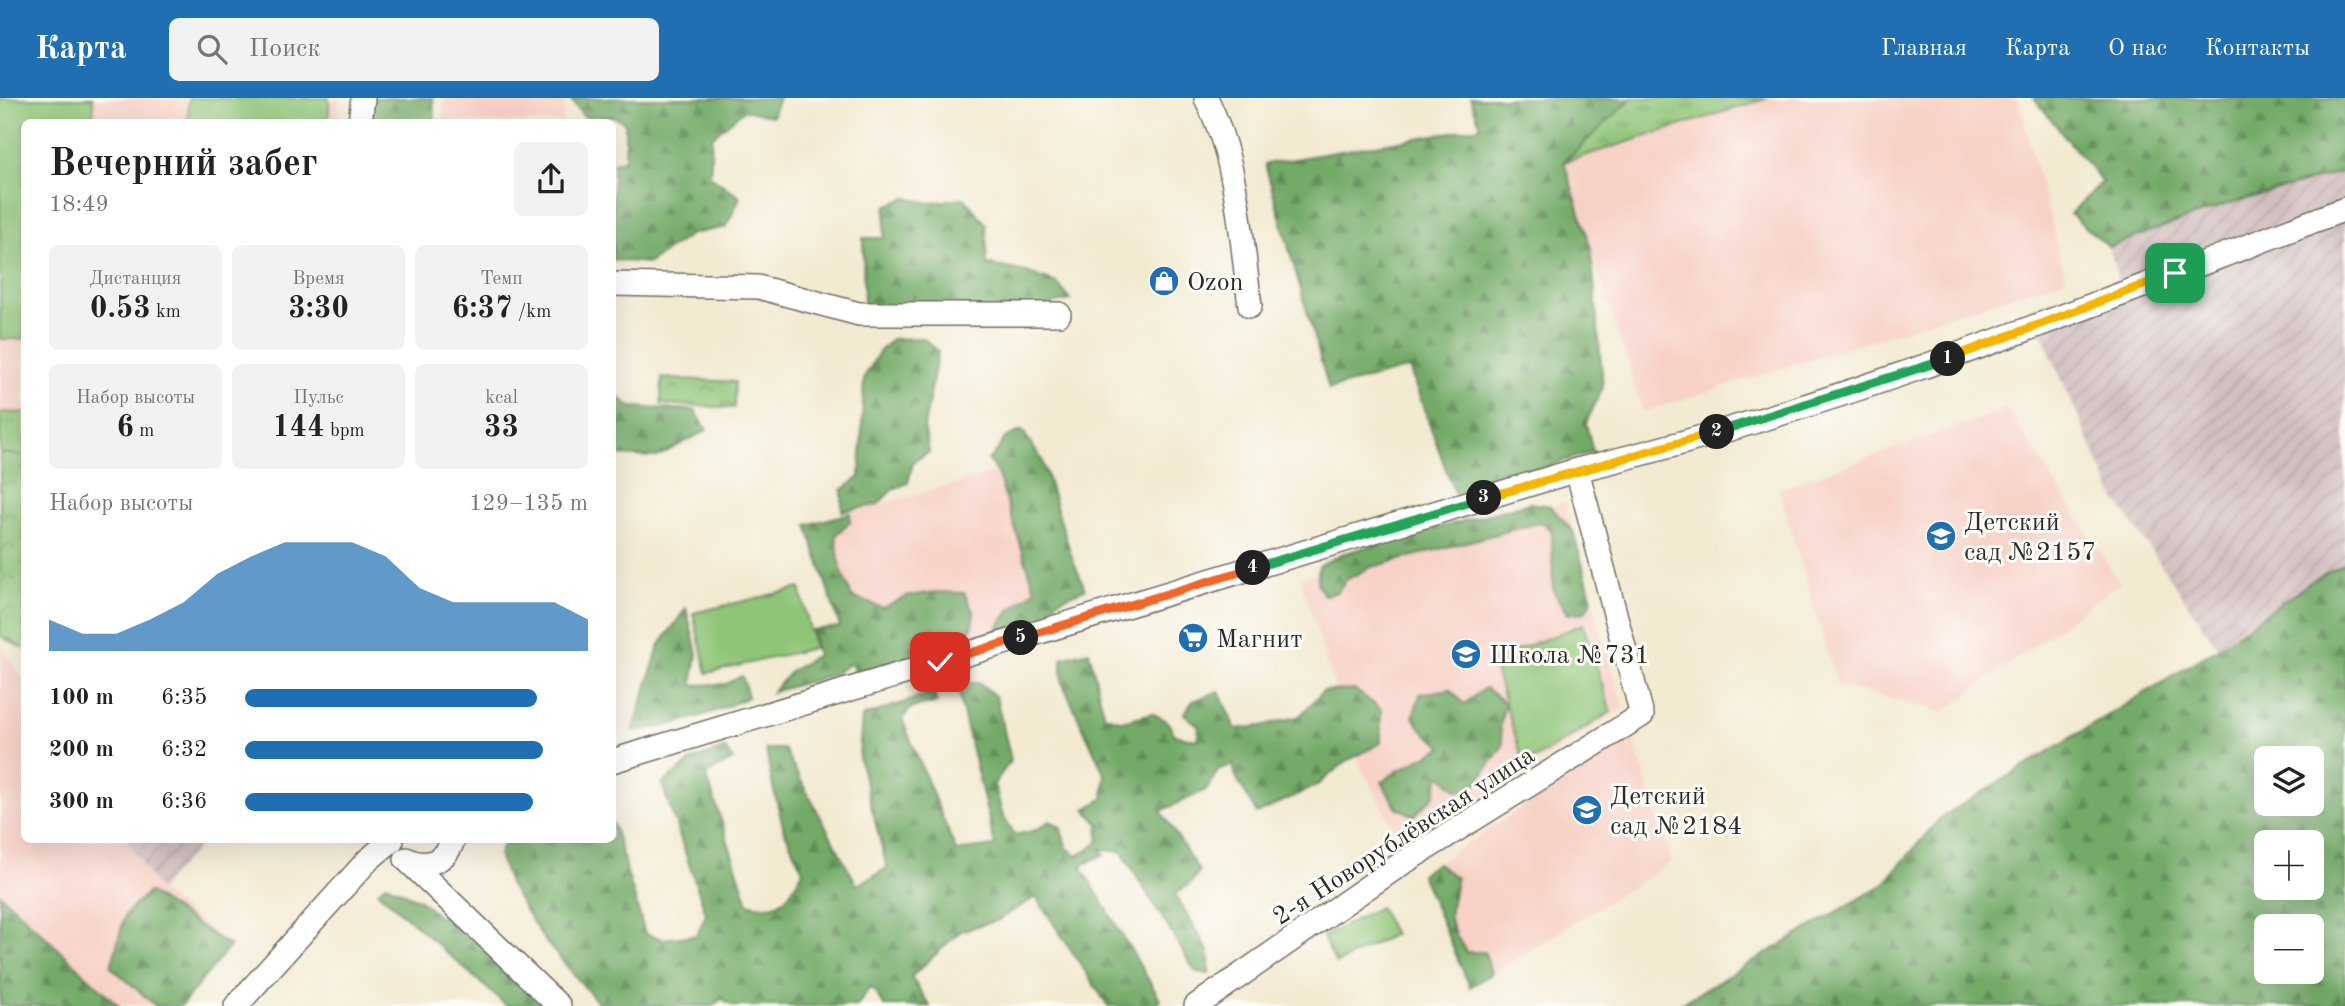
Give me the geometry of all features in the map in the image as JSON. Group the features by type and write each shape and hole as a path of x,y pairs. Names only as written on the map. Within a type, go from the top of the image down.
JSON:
{"street":[{"path":"360,119 363,98"},
{"path":"1206,98 1215,116 1234,178 1250,306"},
{"path":"616,760 1577,470 1666,447 1920,370 2345,209"},
{"path":"616,284 758,287 859,314 1059,314"},
{"name":"2-я Новорублёвская улица","path":"1196,1006 1398,866 1642,715 1577,470"},
{"path":"236,1006 368,860 388,843"},
{"path":"394,843 459,911 559,1006"},
{"path":"408,860 416,864 434,862 447,852 452,843"},
{"path":"452,843 448,871 451,892 459,911"}],"shaded area":[{"path":"0,98 339,98 339,119 21,119 21,413 0,412"},
{"path":"445,98 564,98 563,119 443,119"},
{"path":"1768,98 2018,98 2066,279 1643,412 1564,162"},
{"path":"2345,171 2345,563 2313,580 2218,648 2113,495 2030,308 2118,279 2109,247 2218,207"},
{"name":"Детский сад №2157","path":"2007,409 2120,583 1943,712 1837,685 1779,489"},
{"path":"997,472 1044,617 855,674 807,525"},
{"name":"Школа №731","path":"1565,502 1623,708 1405,848 1360,766 1300,578"},
{"path":"0,643 21,676 21,843 129,843 159,890 230,946 181,1006 27,1006 0,984"},
{"name":"Детский сад №2184","path":"1632,735 1672,862 1470,987 1421,874"},
{"path":"129,843 201,843 159,890"}],"green space":[{"path":"0,98 93,98 94,119 21,119 21,339 0,339"},
{"path":"189,98 329,98 329,119 188,119"},
{"path":"373,98 433,98 435,119 369,119"},
{"path":"779,98 772,116 744,110 712,137 710,176 740,197 726,227 691,234 649,263 616,260 616,162 625,159 625,123 613,116 584,117 571,100"},
{"path":"1470,98 1632,98 1564,162 1591,248 1603,387 1586,423 1593,452 1455,494 1409,368 1329,389 1265,164 1481,127"},
{"path":"1632,98 1768,98 1564,162"},
{"path":"2034,98 2345,98 2345,171 2218,207 2109,247 2070,214 2102,182"},
{"path":"906,198 931,203 964,198 986,224 987,264 1026,272 1057,283 1071,300 1031,308 864,307 863,238 884,238 886,206"},
{"path":"923,338 938,351 924,427 929,452 913,462 908,483 893,489 877,505 842,511 842,490 860,477 864,378 879,352 892,339"},
{"path":"662,378 735,382 734,408 661,404"},
{"path":"616,395 631,407 695,410 707,430 657,457 616,455"},
{"path":"0,412 21,413 21,456 0,453"},
{"path":"1022,430 1042,460 1071,555 1085,589 1058,600 1044,617 995,632 1009,611 1035,590 997,472 988,460 1005,438"},
{"path":"0,453 21,456 21,647 0,636"},
{"path":"1530,503 1550,506 1573,531 1592,599 1585,612 1567,614 1553,590 1552,531 1542,522 1368,568 1346,580 1337,592 1324,595 1317,583 1319,566 1341,554"},
{"path":"850,513 850,522 836,535 840,567 852,597 883,608 908,596 936,592 964,593 974,613 972,628 956,644 855,674 851,663 832,675 772,692 791,671 817,655 812,630 840,627 807,525"},
{"path":"2345,563 2345,1006 1677,1006 1884,884 1940,818 2218,648 2313,580"},
{"path":"800,588 814,648 707,673 693,613"},
{"path":"686,608 697,653 692,685 726,684 742,676 748,697 692,719 633,731 659,646"},
{"path":"1583,624 1611,712 1524,765 1492,660"},
{"path":"1089,651 1104,715 1122,721 1152,713 1167,721 1175,735 1197,740 1199,726 1184,714 1193,701 1219,691 1235,729 1262,726 1300,716 1323,691 1355,690 1381,709 1381,743 1345,762 1319,784 1257,814 1236,777 1233,765 1219,769 1206,790 1161,811 1199,871 1191,883 1175,894 1209,952 1209,974 1195,971 1121,851 1100,849 1104,854 1081,866 1160,999 1157,1006 1108,1006 1036,897 998,920 961,931 911,977 930,1006 884,1006 871,986 857,1006 733,1006 722,999 712,1006 601,1006 544,940 509,884 499,855 504,843 616,843 616,833 645,934 663,939 697,935 706,914 662,784 693,760 725,748 733,760 706,774 748,903 769,906 783,901 803,871 784,830 766,749 784,749 857,885 887,868 859,758 862,717 934,692 937,703 911,708 902,719 956,851 995,846 958,683 980,683 996,697 1011,760 994,784 1003,816 1015,835 1036,830 1050,821 1060,827 1067,848 1077,856 1098,842 1099,824 1085,809 1103,799 1105,775 1062,682 1062,658"},
{"path":"1485,688 1505,703 1500,726 1503,745 1476,785 1459,791 1440,775 1434,796 1414,816 1396,807 1382,782 1443,747 1422,730 1413,717 1420,694 1450,689 1464,704"},
{"path":"1437,863 1456,878 1450,922 1466,952 1485,952 1491,974 1470,987 1421,874"},
{"path":"386,884 420,900 439,917 453,913 552,1006 507,1006 378,892"},
{"path":"148,892 230,946 181,1006 156,1006 111,967 125,915"},
{"path":"0,894 119,1006 0,1006"},
{"path":"1379,907 1394,934 1336,964 1323,937"}],"place":[{"name":"Ozon","path":"1164,281"},
{"name":"Детский сад №2157","path":"1941,536"},
{"name":"Магнит","path":"1193,638"},
{"name":"Школа №731","path":"1466,654"},
{"name":"Детский сад №2184","path":"1587,810"}],"route":[{"path":"940,662 1577,470 1666,447 1920,370 2175,273"}]}
